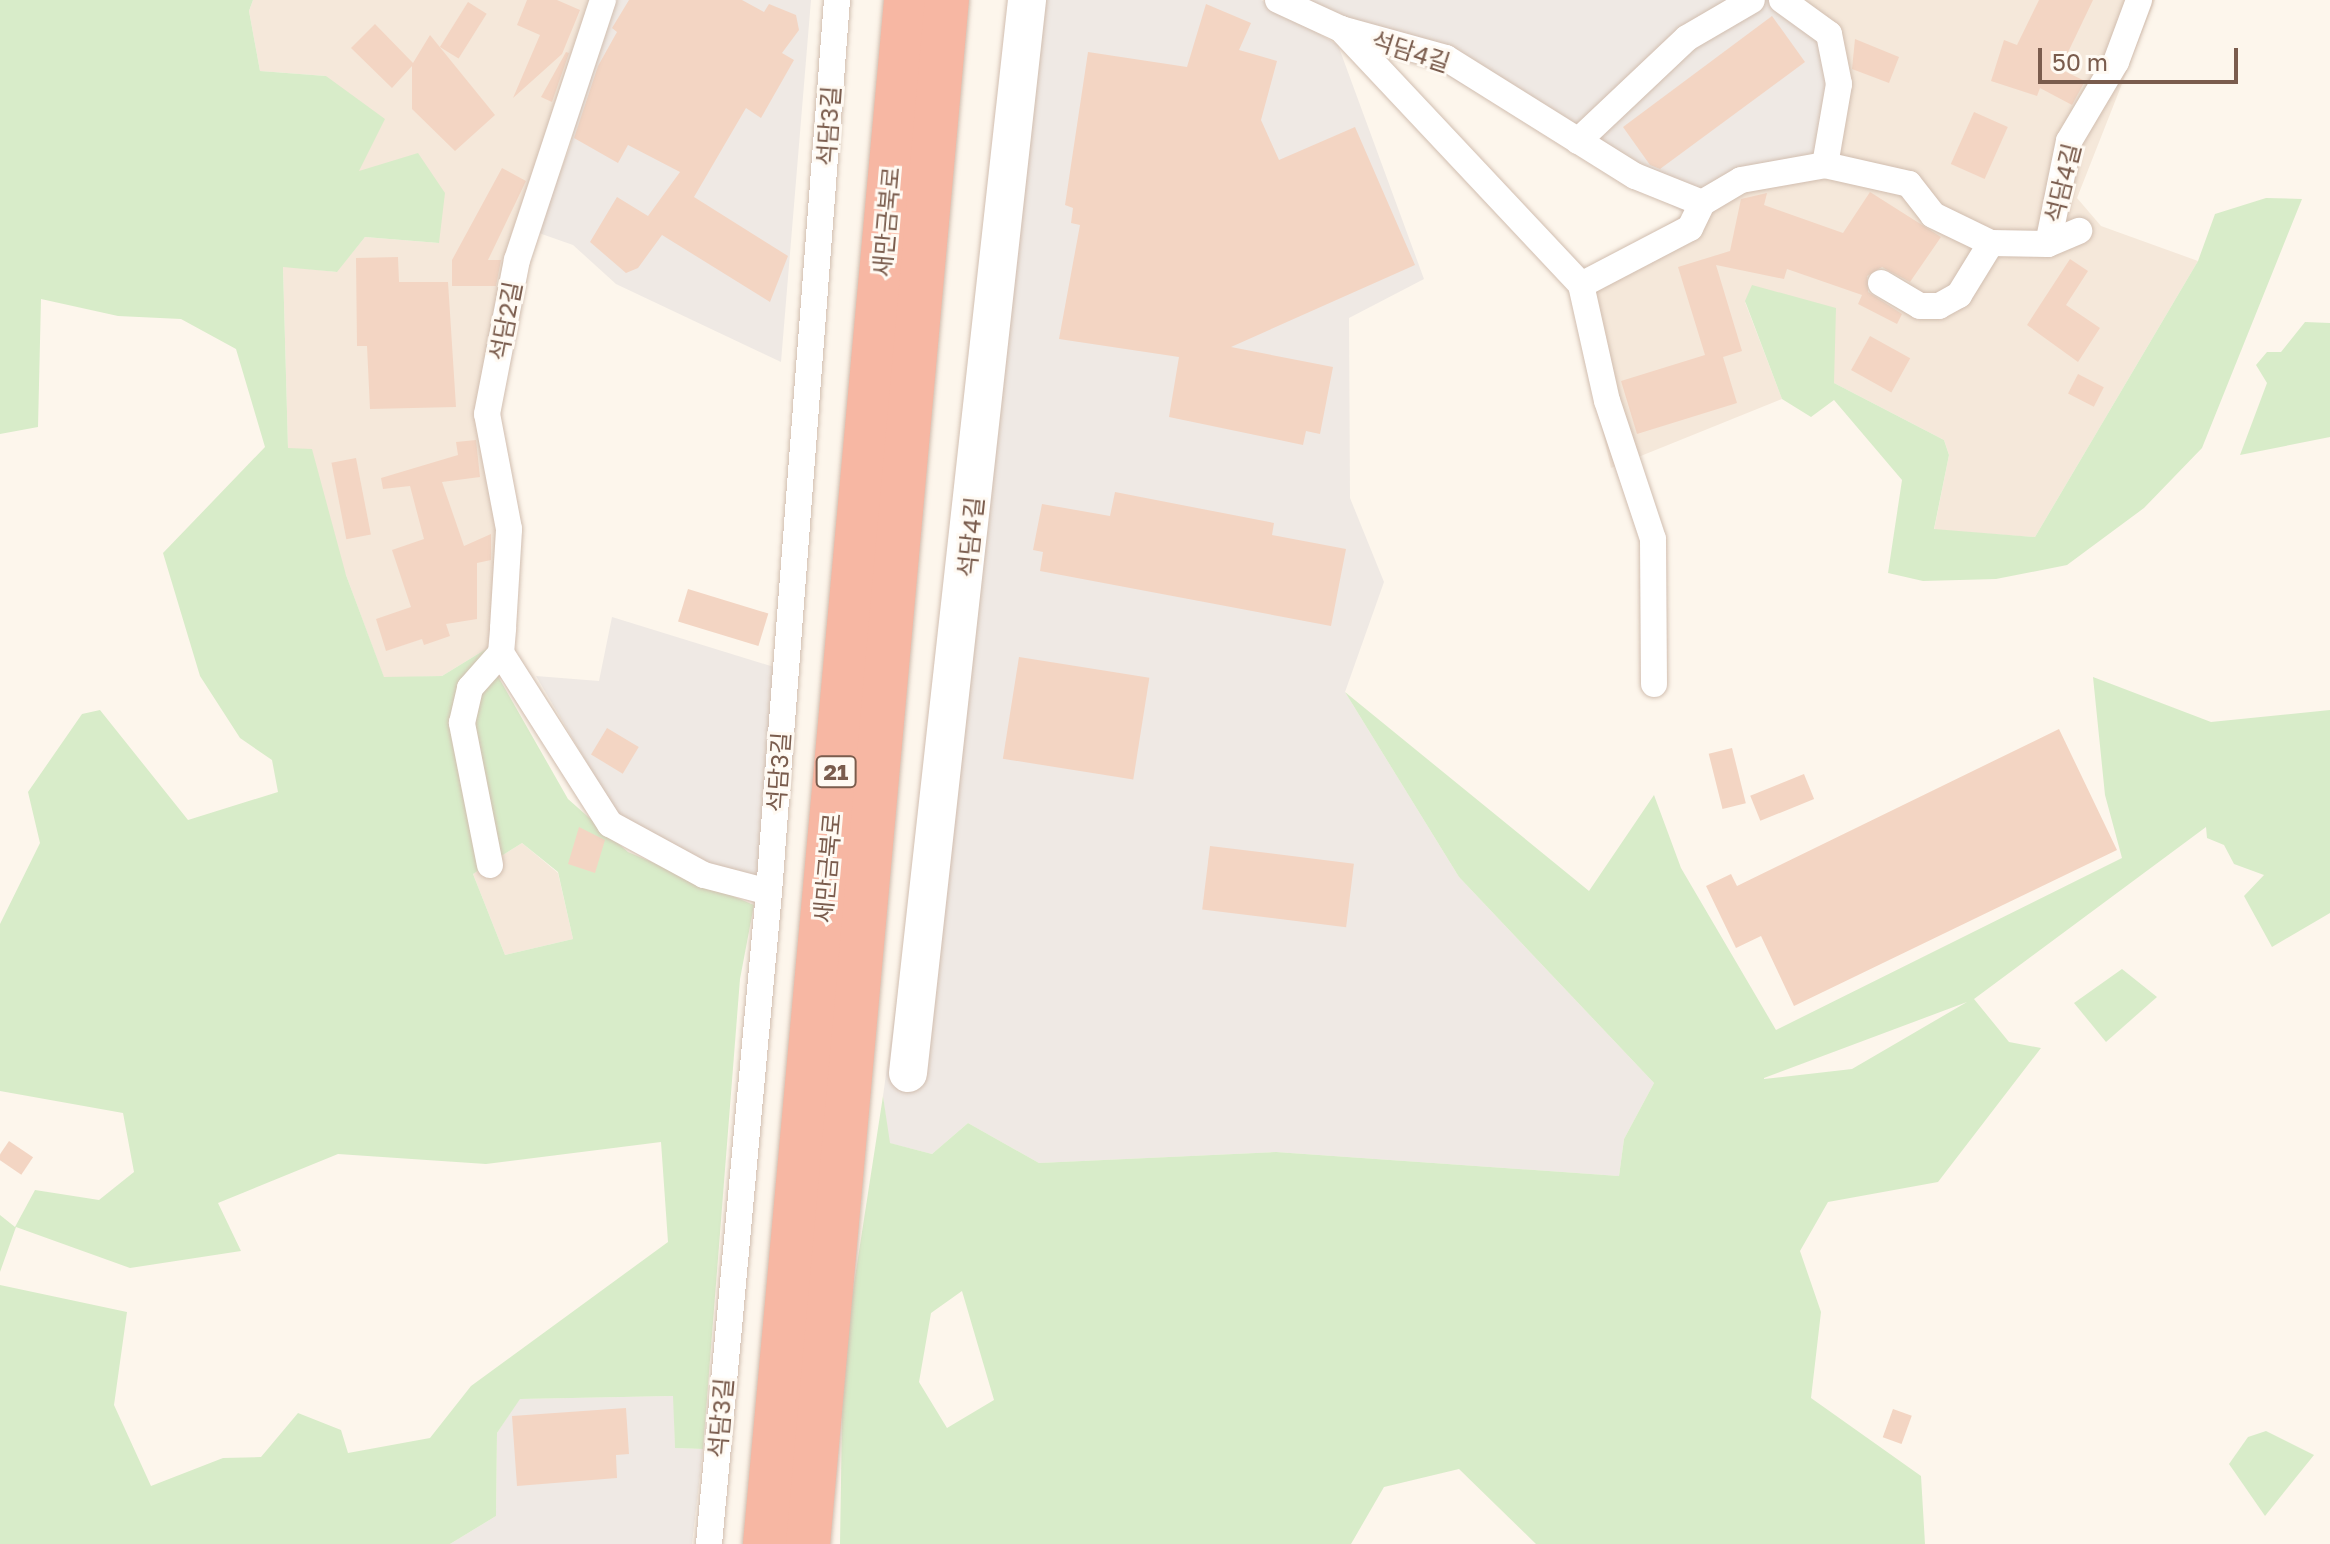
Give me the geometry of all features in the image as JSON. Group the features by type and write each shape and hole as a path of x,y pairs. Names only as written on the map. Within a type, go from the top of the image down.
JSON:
{"highway":[{"name":"새만금북로","path":"765,1544 906,0"},
{"name":"새만금북로","path":"808,1544 947,0"}],"street":[{"name":"석담2길","path":"501,653 509,529 487,414 517,260 603,0"},
{"name":"석담3길","path":"709,1544 769,892 837,0"},
{"name":"석담4길","path":"908,1073 1027,0"},
{"name":"석담4길","path":"1278,0 1341,29 1446,58 1635,176 1702,203"},
{"path":"1578,141 1687,38 1752,0"},
{"path":"1782,0 1829,34 1839,84 1825,165"},
{"name":"석담4길","path":"1581,285 1690,228 1702,203 1741,180 1825,165 1909,184 1933,215 1991,243 2048,244 2069,141 2116,62 2139,0"},
{"path":"1341,29 1581,285 1607,401 1653,539 1654,684"},
{"path":"2048,244 2079,231"},
{"path":"1881,283 1920,306 1939,306 1959,295 1991,243"},
{"path":"490,865 462,723 470,688 501,653 610,824 704,875 769,892"}],"shaded area":[{"path":"253,0 598,0 478,422 500,532 491,646 442,676 384,678 346,575 288,448 283,266 336,272 365,237 439,243 358,172 326,76 260,71 249,11"},
{"path":"605,0 811,0 781,362 616,284 573,245 536,232 570,147"},
{"path":"1037,0 1261,0 1338,45 1424,279 1349,318 1350,498 1384,582 1345,692 1459,877 1654,1083 1624,1139 1619,1176 1276,1152 1039,1163 968,1123 932,1154 889,1143 883,1096"},
{"path":"1285,0 1769,0 1820,37 1847,82 1825,173 1733,192 1684,213 1439,71"},
{"path":"1769,0 2155,0 2077,198 2101,226 2198,261 2035,537 1934,530 1949,455 1944,440 1834,383 1745,302 1782,399 1611,468 1570,290 1689,210"},
{"path":"612,617 774,667 757,875 728,873 617,814 536,676 599,681"},
{"path":"522,843 558,873 573,939 505,955 473,874"},
{"path":"674,1396 675,1448 703,1449 692,1544 450,1544 496,1516 497,1433 519,1399"}],"green space":[{"path":"0,0 253,0 249,11 260,71 326,76 385,119 359,171 418,153 445,193 439,243 365,237 337,272 283,267 288,448 312,449 346,575 384,677 442,676 491,646 499,678 568,799 628,852 754,905 740,979 703,1449 675,1448 673,1396 520,1399 497,1433 496,1516 450,1544 0,1544 0,1285 127,1312 114,1405 151,1486 223,1458 261,1457 298,1413 341,1430 348,1453 430,1438 471,1386 668,1242 661,1142 486,1164 338,1154 218,1203 241,1251 130,1268 16,1227 0,1272 0,1215 15,1227 35,1190 99,1200 134,1172 123,1113 0,1091 0,924 40,843 28,792 82,714 100,710 188,820 278,792 272,760 240,738 200,676 163,553 265,447 236,349 181,319 118,316 41,299 38,427 0,434","holes":["522,843 558,872 573,939 505,955 473,874"]},
{"path":"2266,198 2302,199 2202,448 2144,508 2067,565 1996,579 1923,581 1888,573 1902,480 1834,400 1811,417 1782,399 1745,301 1752,285 1836,308 1834,383 1944,440 1949,455 1934,529 2035,537 2198,261 2215,214"},
{"path":"2305,322 2330,323 2330,437 2240,455 2267,383 2256,365 2267,352 2281,352"},
{"path":"2093,677 2211,722 2330,710 2330,913 2272,947 2244,896 2264,875 2234,864 2224,845 2207,838 2206,827 1974,999 2009,1042 2041,1048 1938,1182 1828,1202 1800,1251 1821,1312 1811,1398 1921,1476 1925,1544 1536,1544 1459,1469 1384,1487 1351,1544 840,1544 843,1355 883,1096 890,1143 932,1154 968,1123 1039,1163 1276,1152 1619,1176 1624,1139 1654,1083 1459,877 1345,692 1589,891 1654,795 1681,868 1776,1030 2122,858 2105,795","holes":["1967,1002 1852,1069 1764,1079 1764,1078","962,1291 994,1400 947,1428 919,1382 931,1313"]},
{"path":"2122,969 2157,997 2106,1042 2074,1003"},
{"path":"2266,1431 2314,1455 2265,1516 2229,1464 2248,1437"}],"building":[{"path":"527,0 557,0 580,10 562,54 513,98 540,35 517,25"},
{"path":"629,0 742,0 764,12 769,4 796,15 799,30 782,53 794,60 761,118 746,108 694,197 788,256 770,302 662,235 638,268 626,273 590,242 617,197 648,216 680,172 628,145 618,163 574,138 598,66 617,32 612,28"},
{"path":"2039,0 2093,0 2060,69 2085,81 2072,105 2040,88 2037,96 1991,81 2004,40 2017,45"},
{"path":"468,2 487,14 459,59 440,47"},
{"path":"1206,4 1251,23 1239,50 1277,61 1261,120 1279,160 1355,127 1415,265 1231,347 1333,367 1320,434 1306,431 1303,445 1169,417 1179,357 1059,339 1080,225 1071,223 1073,208 1065,205 1088,52 1187,67"},
{"path":"1772,16 1805,62 1660,169 1650,165 1623,127"},
{"path":"375,24 413,63 430,35 495,115 455,151 412,109 412,66 392,88 351,48"},
{"path":"1855,39 1899,57 1889,83 1852,69"},
{"path":"566,52 569,53 552,102 541,97"},
{"path":"1974,112 2008,127 1985,179 1951,164"},
{"path":"502,168 526,181 488,260 501,260 496,286 452,286 452,260"},
{"path":"1870,192 1941,237 1910,282 1882,267 1867,276 1868,292 1902,314 1897,324 1858,304 1862,295 1787,269 1784,279 1716,265 1742,351 1723,357 1737,403 1637,434 1621,381 1705,355 1678,267 1730,251 1741,199 1767,193 1764,205 1843,233"},
{"path":"398,257 399,282 448,282 456,407 370,409 367,346 357,346 356,258"},
{"path":"2070,259 2088,271 2066,305 2100,328 2078,362 2027,325"},
{"path":"1870,336 1910,358 1891,392 1851,370"},
{"path":"2078,374 2104,387 2094,407 2068,394"},
{"path":"476,440 480,477 442,482 464,546 491,534 491,560 477,563 477,619 446,624 450,636 424,645 422,639 386,651 376,619 411,607 392,550 424,539 410,486 383,489 381,478 458,455 456,442"},
{"path":"356,458 371,535 346,539 331,463"},
{"path":"1115,492 1274,523 1272,535 1346,549 1331,626 1040,571 1043,552 1033,550 1042,504 1110,516"},
{"path":"688,589 768,614 758,646 678,622"},
{"path":"1019,657 1149,678 1133,779 1003,759"},
{"path":"607,728 639,747 623,774 591,755"},
{"path":"2059,729 2117,850 1794,1006 1761,936 1736,948 1706,886 1731,874 1737,886"},
{"path":"1732,748 1746,803 1723,809 1709,754"},
{"path":"1804,774 1814,799 1760,821 1750,796"},
{"path":"579,827 605,840 595,873 568,864"},
{"path":"1210,846 1354,864 1346,927 1202,910"},
{"path":"9,1141 33,1157 21,1175 0,1160 0,1154"},
{"path":"626,1408 629,1454 616,1455 617,1478 517,1486 512,1416"},
{"path":"1893,1409 1912,1416 1902,1444 1883,1437"}]}
